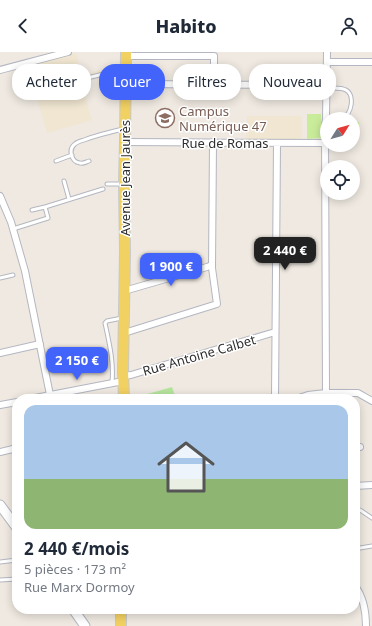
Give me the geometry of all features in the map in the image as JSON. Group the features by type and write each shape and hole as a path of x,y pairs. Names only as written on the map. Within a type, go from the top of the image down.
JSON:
{"main road":[{"name":"Avenue Jean Jaurès","path":"125,64 126,54"},
{"name":"Avenue Jean Jaurès","path":"124,394 126,100"},
{"path":"121,614 121,626"}],"street":[{"path":"0,70 68,52"},
{"path":"327,52 327,62 372,62"},
{"path":"126,54 214,54"},
{"path":"326,112 327,100"},
{"name":"Rue de Romas","path":"126,142 320,143"},
{"path":"124,333 217,304 212,265 213,142"},
{"path":"274,394 277,143"},
{"path":"325,152 326,393"},
{"path":"0,196 13,229 25,271 50,394"},
{"path":"124,291 212,265"},
{"name":"Rue Antoine Calbet","path":"64,394 118,382 131,375 276,332"},
{"path":"0,353 40,344"},
{"path":"317,394 360,394"},
{"path":"360,394 372,401"},
{"path":"0,405 12,403"},
{"path":"0,452 12,449"},
{"path":"360,485 372,484"},
{"path":"0,505 12,521"},
{"path":"360,594 364,604 366,626"},
{"path":"73,614 81,626"},
{"path":"77,614 86,626"}],"lane":[{"path":"336,88 342,88 350,93 351,100 349,112"},
{"path":"89,162 82,164 74,160 71,149 74,144 125,128"},
{"path":"56,160 72,155"},
{"path":"64,181 69,199"},
{"path":"107,184 124,184"},
{"path":"32,210 103,189"},
{"path":"13,229 48,218 45,207"},
{"path":"0,278 13,274"},
{"path":"112,383 112,364 105,323 107,320 124,317"},
{"path":"360,510 372,518"},
{"path":"360,548 372,546"},
{"path":"0,562 12,561"},
{"path":"0,580 12,579"}],"shaded area":[{"path":"76,53 79,64 32,64"},
{"path":"99,71 99,77 91,79 91,73"},
{"path":"38,100 86,100 92,120 47,133"},
{"path":"247,116 302,116 302,139 246,140"}],"green space":[{"path":"307,114 320,114 320,138 307,139"},
{"path":"172,387 174,394 148,394"}],"place":[{"name":"Campus Numérique 47","path":"165,118"}]}
